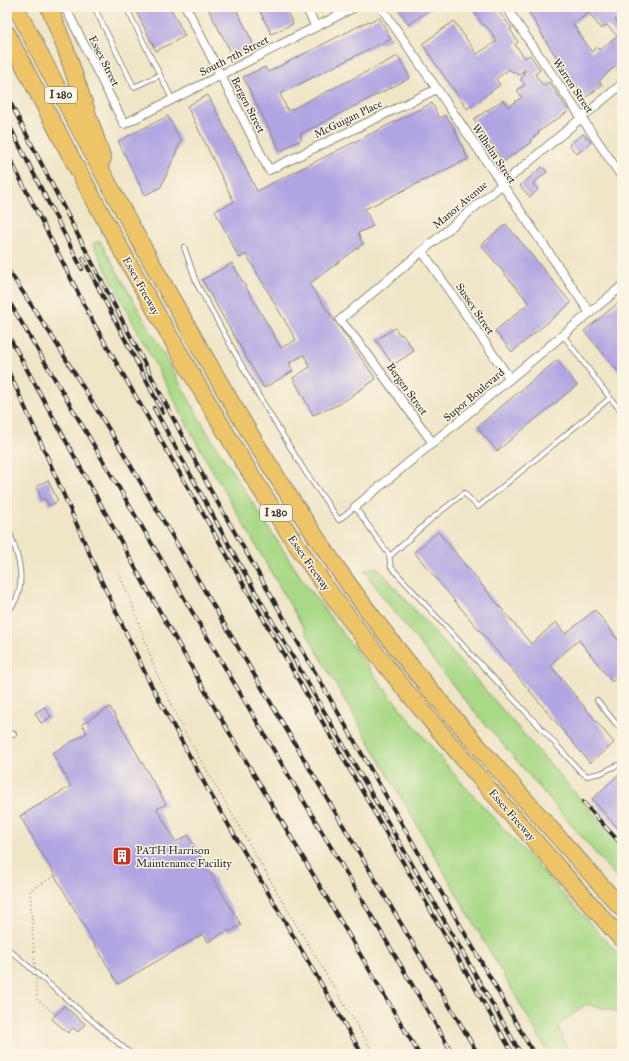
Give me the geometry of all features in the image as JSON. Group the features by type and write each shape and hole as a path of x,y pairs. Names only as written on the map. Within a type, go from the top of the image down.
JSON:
{"highway":[{"name":"Essex Freeway","path":"16,7 60,94 170,297 281,484 328,555 386,635 427,686 622,909"},
{"path":"49,7 66,50 102,154 107,182"},
{"name":"Essex Freeway","path":"7,33 84,182 150,302 229,438 302,554 361,634 420,710 622,940"}],"street":[{"name":"Essex Street","path":"65,7 124,124"},
{"name":"Bergen Street","path":"186,7 269,170"},
{"path":"306,7 316,27"},
{"name":"South 7th Street","path":"124,124 355,7"},
{"name":"Wilhelm Street","path":"381,7 590,313"},
{"name":"Warren Street","path":"506,7 622,177"},
{"name":"Manor Avenue","path":"363,348 340,320 622,84"},
{"name":"McGuigan Place","path":"269,170 437,89"},
{"name":"Sussex Street","path":"422,251 510,379"},
{"name":"Supor Boulevard","path":"355,507 622,286"},
{"name":"Bergen Street","path":"363,348 433,443"}],"lane":[{"path":"94,7 134,87 160,75"},
{"path":"126,7 172,100"},
{"name":"Supor Boulevard","path":"184,247 197,284 257,393 306,473 339,520 355,507"},
{"path":"564,335 622,412"},
{"path":"389,555 464,493 478,507 610,398"},
{"path":"355,507 389,555 391,567 580,771 587,776 601,773 620,764 622,765"},
{"path":"7,526 19,565 20,584 17,598 7,612"},
{"path":"597,700 622,731"},
{"path":"7,732 14,734"},
{"path":"7,948 131,1054"}],"path":[{"path":"119,574 132,603 156,672 184,731 287,909 374,1054"},
{"path":"56,1015 37,998 30,890 57,875"}],"green space":[{"path":"100,241 207,432 305,584 391,697 459,780 622,958 622,1013 586,1004 558,1026 570,1054 549,1054 198,445 93,244"},
{"path":"377,567 622,846 622,884 464,699 385,600 364,570"}],"building":[{"path":"134,7 170,7 185,36 156,51"},
{"path":"207,7 235,7 253,43 232,54"},
{"path":"258,7 285,7 293,24 271,34"},
{"path":"397,7 433,7 409,25"},
{"path":"473,7 495,7 512,28 510,29 518,42 515,45 525,58 530,55 540,70 535,74 543,86 549,82 569,111 538,132 539,133 530,140 531,142 503,162 474,119 503,100 508,107 522,97 518,92 518,89 525,85 521,80 525,70 518,75 509,69 496,79 500,85 467,109 422,44 454,21 477,54 497,41 492,35 493,34 484,24 483,25 476,15"},
{"path":"526,7 613,7 620,17 615,20 622,28 622,67 618,71 614,67 599,81 602,85 585,98 547,43","holes":["589,13 601,29 607,25 617,36 600,50 597,47 592,52 573,24"]},
{"path":"379,17 391,39 280,94 288,111 398,56 410,78 300,134 302,139 280,151 243,77 265,67 268,72"},
{"path":"208,95 257,191 432,103 439,118 445,115 453,126 468,159 365,209 373,226 358,233 363,244 309,284 376,379 340,404 313,415 293,378 310,367 304,355 289,363 293,371 264,388 202,280 232,263 281,348 296,340 246,254 239,258 215,211 234,202 187,106"},
{"path":"168,116 181,141 161,187 145,195 118,141"},
{"path":"583,134 591,142 577,154 569,145"},
{"path":"542,167 547,172 533,184 538,190 530,197 520,186"},
{"path":"506,224 571,303 512,352 495,331 529,303 481,245"},
{"path":"622,300 622,376 584,331"},
{"path":"395,328 400,335 402,334 414,351 393,365 376,340"},
{"path":"557,360 577,385 497,451 477,427"},
{"path":"48,480 58,501 49,506 45,498 42,500 36,486"},
{"path":"438,532 531,644 556,622 565,634 595,610 622,645 622,674 612,682 579,640 550,665 614,743 590,763 414,552"},
{"path":"45,707 51,717 41,723 35,713"},
{"name":"PATH Harrison Maintenance Facility","path":"110,707 166,804 157,809 176,842 188,835 241,925 229,932 228,930 208,942 203,934 118,984 20,816 71,786 52,753 87,733 82,724"},
{"path":"622,772 622,833 592,799"},
{"path":"64,1006 85,1024 78,1032 73,1028 68,1033 52,1019"}],"railway":[{"path":"7,96 211,491 534,1054"},
{"path":"7,121 82,269"},
{"path":"7,153 93,322 513,1054"},
{"path":"83,258 163,413"},
{"path":"7,268 53,338 118,444 478,1054"},
{"path":"7,298 453,1054"},
{"path":"7,333 142,580 213,705 419,1054"},
{"path":"7,368 101,580 149,681 207,788 362,1054"},
{"path":"154,408 240,565 521,1054"},
{"path":"583,802 622,845"}],"place":[{"name":"PATH Harrison Maintenance Facility","path":"122,856"}]}
